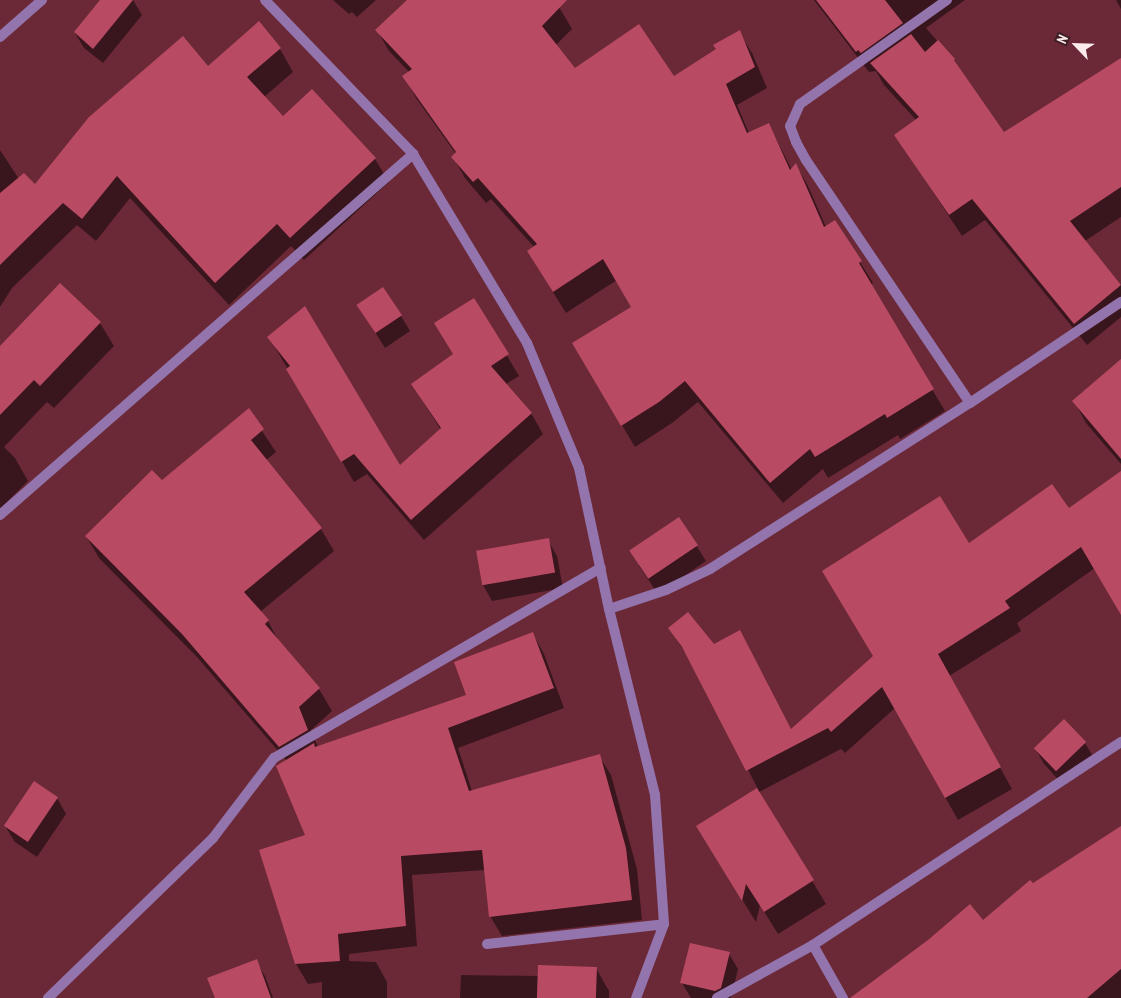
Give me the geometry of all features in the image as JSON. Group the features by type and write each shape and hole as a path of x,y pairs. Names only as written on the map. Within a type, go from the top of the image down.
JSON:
{"street":[{"path":"0,37 42,0"},
{"path":"265,0 413,154 527,343 579,468 609,609 655,795 664,924 636,998"},
{"path":"947,0 800,104 790,126 806,160 970,403"},
{"path":"0,515 413,154"},
{"path":"609,609 666,590 710,569 970,403 1121,302"},
{"path":"48,998 214,838 274,758 601,568"},
{"path":"717,998 813,945 1121,742"},
{"path":"487,944 664,924"},
{"path":"813,945 843,998"}],"building":[{"path":"100,0 133,0 93,49 74,32"},
{"path":"407,0 567,0 542,26 575,68 639,24 674,76 716,49 713,45 740,30 755,67 726,84 747,133 769,123 790,170 796,163 824,227 835,220 862,261 859,263 934,389 887,418 885,414 815,457 810,449 770,483 685,381 659,402 621,426 572,343 631,307 603,259 553,292 527,251 537,244 478,178 473,182 451,157 456,152 402,76 412,69 375,30"},
{"path":"816,0 885,0 903,23 861,53 858,50 856,52"},
{"path":"259,21 281,48 247,77 283,116 312,89 376,158 290,238 277,224 215,283 117,176 82,219 63,203 0,265 0,193 24,173 35,184 89,117 183,36 208,66"},
{"path":"911,34 925,52 938,40 955,59 1004,132 1121,58 1121,187 1070,221 1121,285 1074,324 972,199 949,215 894,135 919,117 870,63"},
{"path":"60,283 101,322 40,386 34,380 0,415 0,346"},
{"path":"383,287 402,315 375,333 356,305"},
{"path":"474,298 509,354 491,366 532,413 411,520 354,454 341,462 286,369 290,366 267,337 305,306 400,465 441,428 411,384 453,354 434,323"},
{"path":"1121,359 1121,459 1072,401"},
{"path":"249,408 264,429 251,440 322,528 244,592 269,620 265,624 320,688 299,707 308,730 279,747 182,634 85,536 152,470 162,480"},
{"path":"1121,471 1121,615 1081,547 1005,601 1010,608 938,654 1001,767 945,798 882,687 831,732 828,728 746,771 682,647 668,628 688,612 714,644 740,630 791,729 873,656 822,571 940,496 969,543 1052,484 1069,508"},
{"path":"679,517 698,545 648,579 629,551"},
{"path":"549,538 555,572 482,585 476,551"},
{"path":"533,632 554,688 448,728 469,791 600,754 626,848 632,900 489,917 482,850 401,856 406,926 338,934 340,961 295,964 259,850 305,835 276,766 314,743 315,747 466,695 454,662"},
{"path":"1064,719 1086,742 1056,771 1034,748"},
{"path":"34,781 58,797 28,842 4,826"},
{"path":"757,788 814,880 764,912 746,884 742,901 696,826"},
{"path":"1121,826 1121,969 1087,998 850,998 928,940 970,904 983,920 1030,880 1033,883"},
{"path":"690,943 730,952 721,988 715,991 680,983"},
{"path":"257,959 271,998 215,998 207,978"},
{"path":"538,965 597,967 596,998 537,998"}]}
